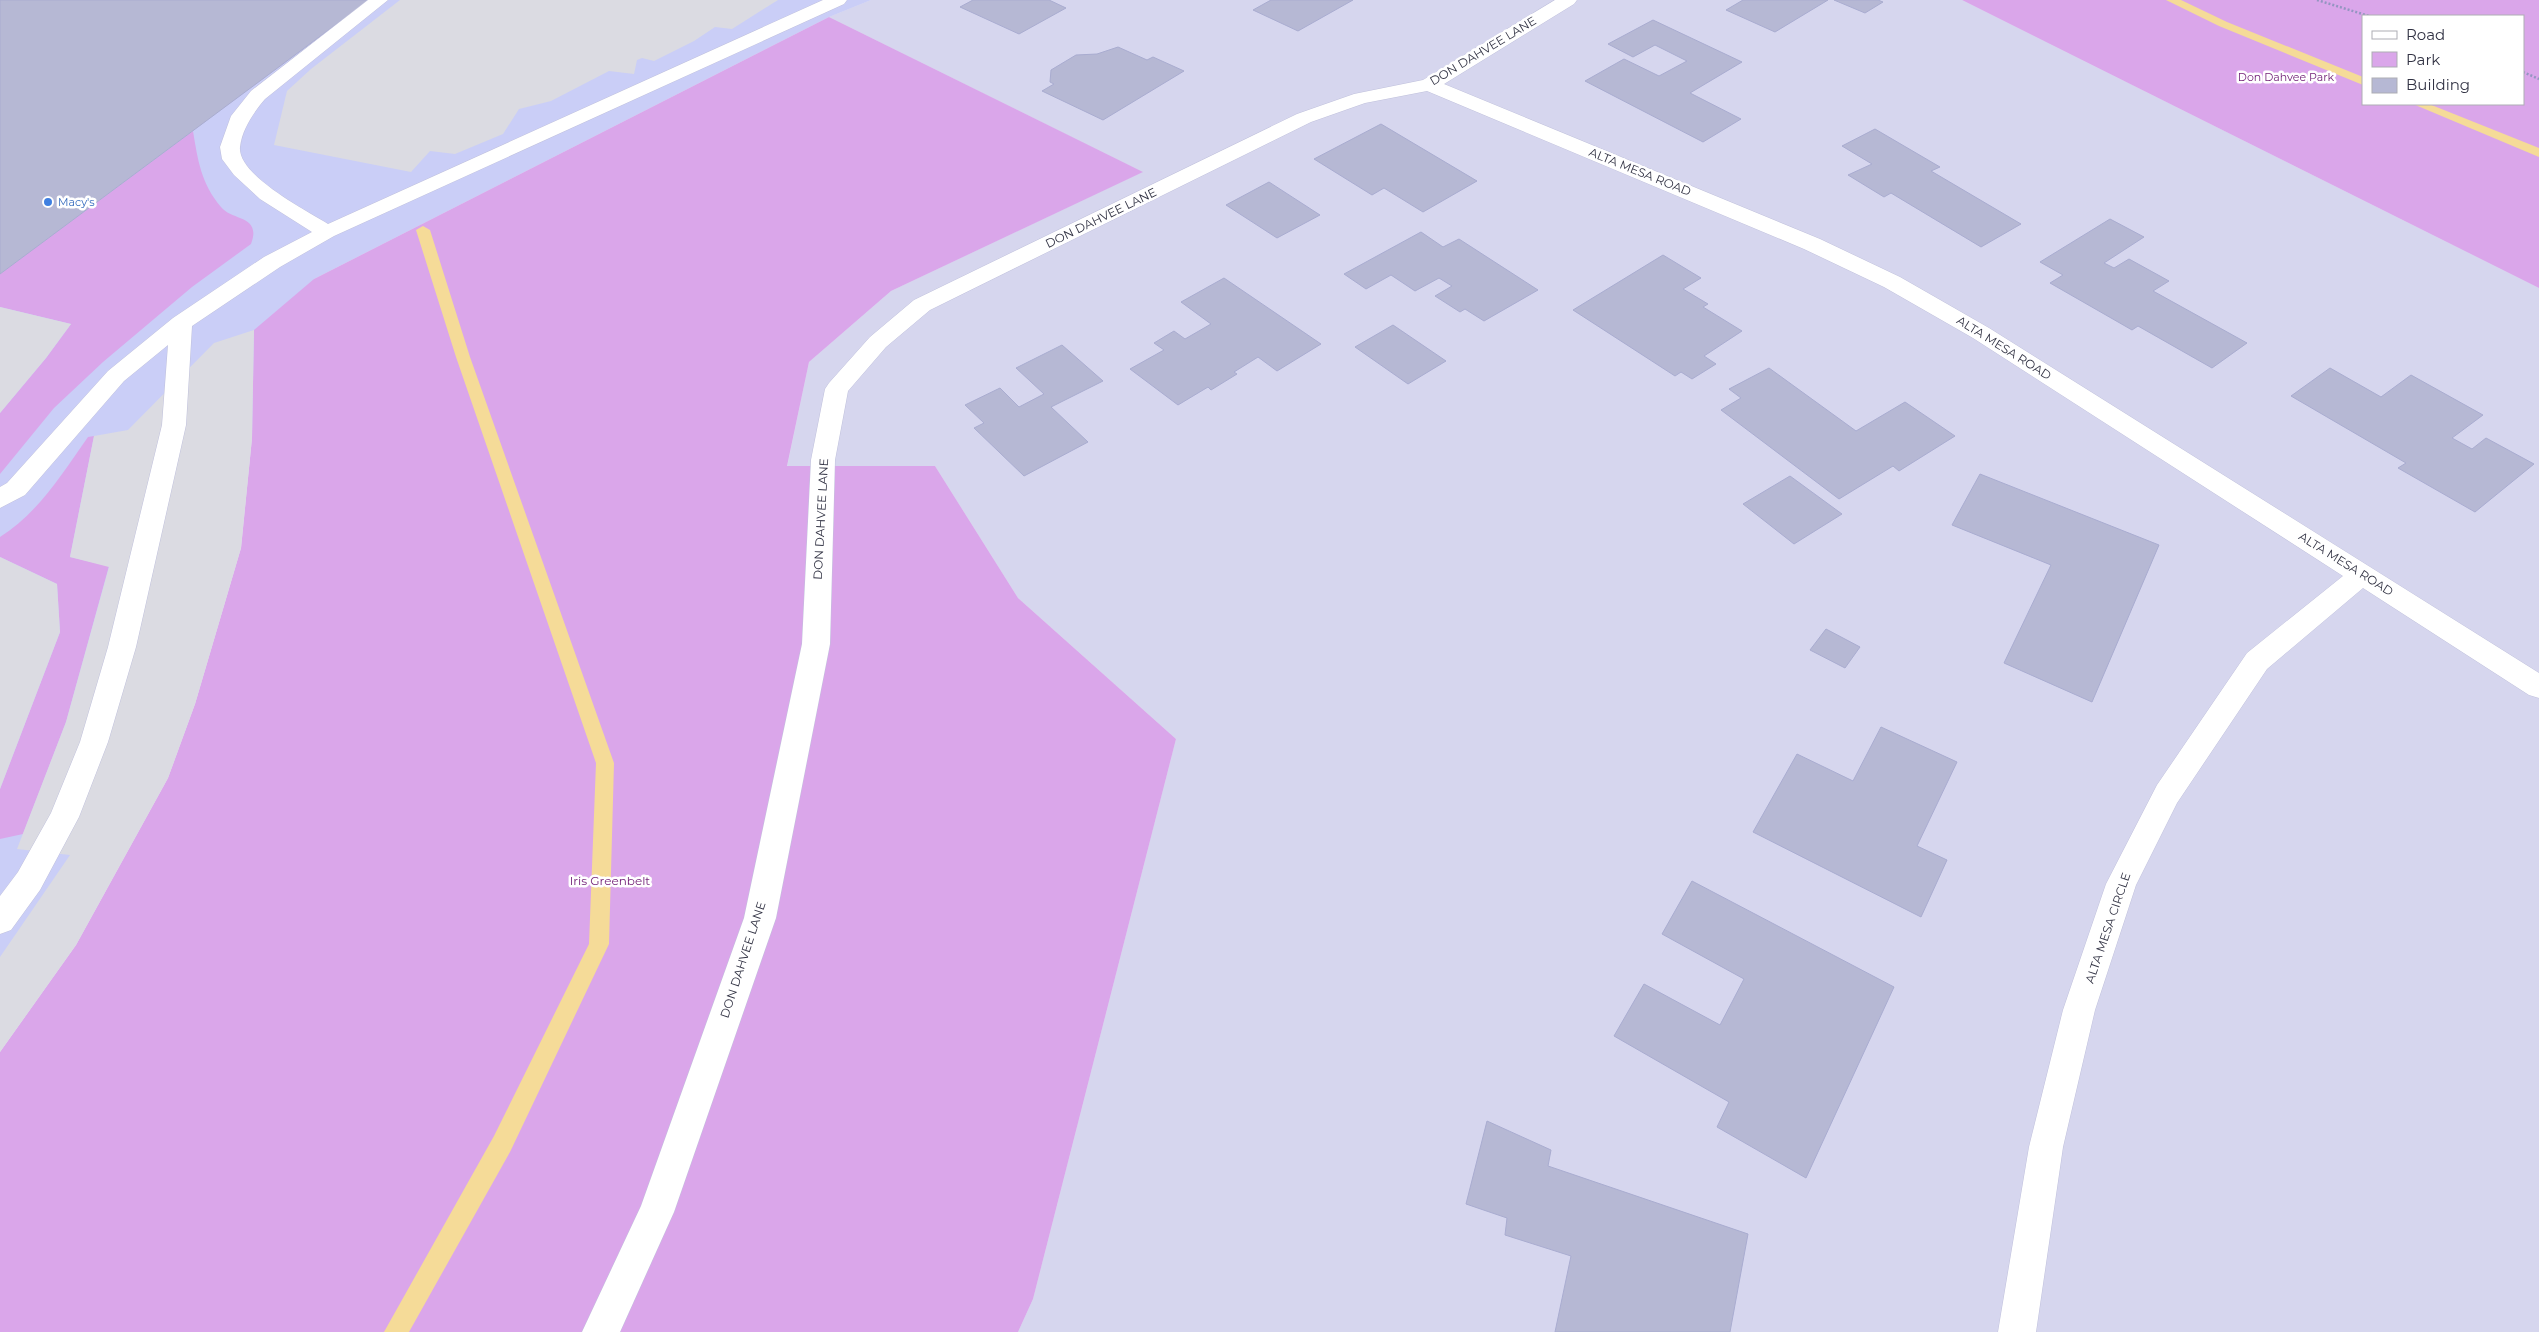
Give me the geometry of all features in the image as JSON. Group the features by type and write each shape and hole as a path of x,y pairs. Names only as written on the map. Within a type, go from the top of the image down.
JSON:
{"street":[{"path":"327,232 267,195 241,171 232,159 230,147 241,116 258,95 380,0"},
{"path":"0,499 16,489 116,376 181,322 272,262 327,232 838,0"},
{"name":"DON DAHVEE LANE","path":"601,1332 656,1212 760,918 816,644 823,460 837,389 878,342 922,306 1304,118 1361,98 1429,85 1568,0"},
{"name":"ALTA MESA ROAD","path":"1429,85 1812,244 1892,282 1989,338 2539,687"},
{"path":"0,920 29,881 64,817 94,742 122,647 174,425 181,322"},
{"name":"ALTA MESA CIRCLE","path":"2016,1332 2046,1147 2079,1010 2121,884 2167,794 2257,661 2363,574"}],"path":[{"path":"2317,0 2366,15"},
{"path":"2524,72 2539,79"}],"shaded area":[{"path":"0,0 871,0 829,17 314,279 252,438 0,1052"},
{"path":"400,0 778,0 732,29 715,27 694,41 654,61 642,58 637,60 634,74 609,71 551,101 519,109 503,134 455,154 430,151 411,172 274,145 287,91 311,69"},
{"path":"871,0 1962,0 2539,288 2539,1332 1018,1332 1033,1299 1176,739 1018,598 935,466 787,467 809,362 891,291 1142,172 829,17"},
{"path":"0,307 71,324 46,358 0,413"},
{"path":"254,330 252,438 241,548 195,704 168,778 76,945 0,1052 0,957 70,855 17,849 66,722 109,567 70,557 94,436 128,430 214,343"},
{"path":"0,557 57,584 60,632 0,789"}],"green space":[{"name":"Don Dahvee Park","path":"1962,0 2539,0 2539,288"},
{"name":"Iris Greenbelt","path":"829,17 1143,172 891,291 809,362 787,466 935,466 1018,598 1176,739 1033,1299 1018,1332 0,1332 0,1052 76,945 168,778 195,704 241,548 252,438 254,330 314,279"},
{"path":"193,131 201,171 209,189 221,207 249,223 253,235 251,244 192,287 103,362 54,408 0,474 0,413 46,358 71,324 0,307 0,274"},
{"path":"94,436 70,557 109,566 66,722 23,834 0,839 0,789 60,632 57,584 0,557 0,537 27,516 49,492 88,437"}],"building":[{"name":"Macy's","path":"0,0 369,0 0,274"},
{"path":"973,0 1049,0 1066,8 1019,34 960,7"},
{"path":"1271,0 1353,0 1298,31 1253,10"},
{"path":"1743,0 1828,0 1775,32 1726,10"},
{"path":"1834,0 1878,0 1883,2 1865,13"},
{"path":"1653,20 1742,62 1690,93 1741,119 1703,142 1585,81 1624,59 1659,76 1687,61 1655,45 1633,57 1608,44"},
{"path":"1118,47 1147,60 1153,57 1184,71 1103,120 1042,91 1054,84 1050,82 1051,70 1076,55 1097,54"},
{"path":"1381,124 1477,181 1423,212 1384,188 1372,195 1314,159"},
{"path":"1875,129 1940,167 1931,171 2021,224 1981,247 1891,193 1884,197 1848,175 1872,164 1842,146"},
{"path":"1269,182 1320,215 1277,238 1226,205"},
{"path":"2110,219 2144,237 2104,263 2114,268 2129,259 2169,281 2153,291 2247,343 2212,368 2138,326 2132,330 2050,283 2063,275 2040,262"},
{"path":"1421,232 1443,247 1459,239 1538,290 1484,321 1465,309 1460,312 1435,296 1452,286 1439,278 1415,291 1391,275 1366,289 1344,274"},
{"path":"1663,255 1701,278 1683,289 1708,304 1703,307 1742,331 1704,356 1716,364 1692,379 1681,372 1675,376 1573,310"},
{"path":"1224,278 1321,344 1277,371 1258,357 1234,372 1237,374 1211,390 1208,387 1178,405 1130,369 1164,350 1154,343 1174,331 1185,339 1211,324 1181,302"},
{"path":"1393,325 1446,361 1408,384 1355,347"},
{"path":"1062,345 1103,381 1051,407 1088,442 1024,476 974,428 984,423 965,405 1000,388 1019,407 1044,394 1016,368"},
{"path":"1769,368 1856,431 1905,402 1955,436 1899,471 1893,466 1839,499 1721,410 1741,398 1729,389"},
{"path":"2330,368 2381,397 2411,375 2483,415 2452,438 2472,449 2486,438 2534,464 2475,512 2398,468 2406,463 2291,396"},
{"path":"1980,474 2159,545 2092,702 2004,663 2051,565 1952,525"},
{"path":"1790,476 1842,514 1794,544 1743,504"},
{"path":"1826,629 1860,647 1845,668 1810,650"},
{"path":"1881,727 1957,762 1917,846 1947,860 1921,917 1753,832 1797,754 1853,781"},
{"path":"1692,881 1894,987 1806,1178 1717,1127 1729,1102 1614,1036 1644,984 1720,1025 1744,979 1662,934"},
{"path":"1487,1121 1551,1150 1548,1166 1748,1234 1730,1332 1555,1332 1571,1256 1505,1235 1507,1218 1466,1204"}],"waterway":[{"path":"2172,0 2223,24 2362,81"},
{"path":"2421,105 2539,153"},
{"path":"396,1332 502,1144 599,944 605,763 463,357 423,230"}],"place":[{"name":"Macy's","path":"48,202"}]}
